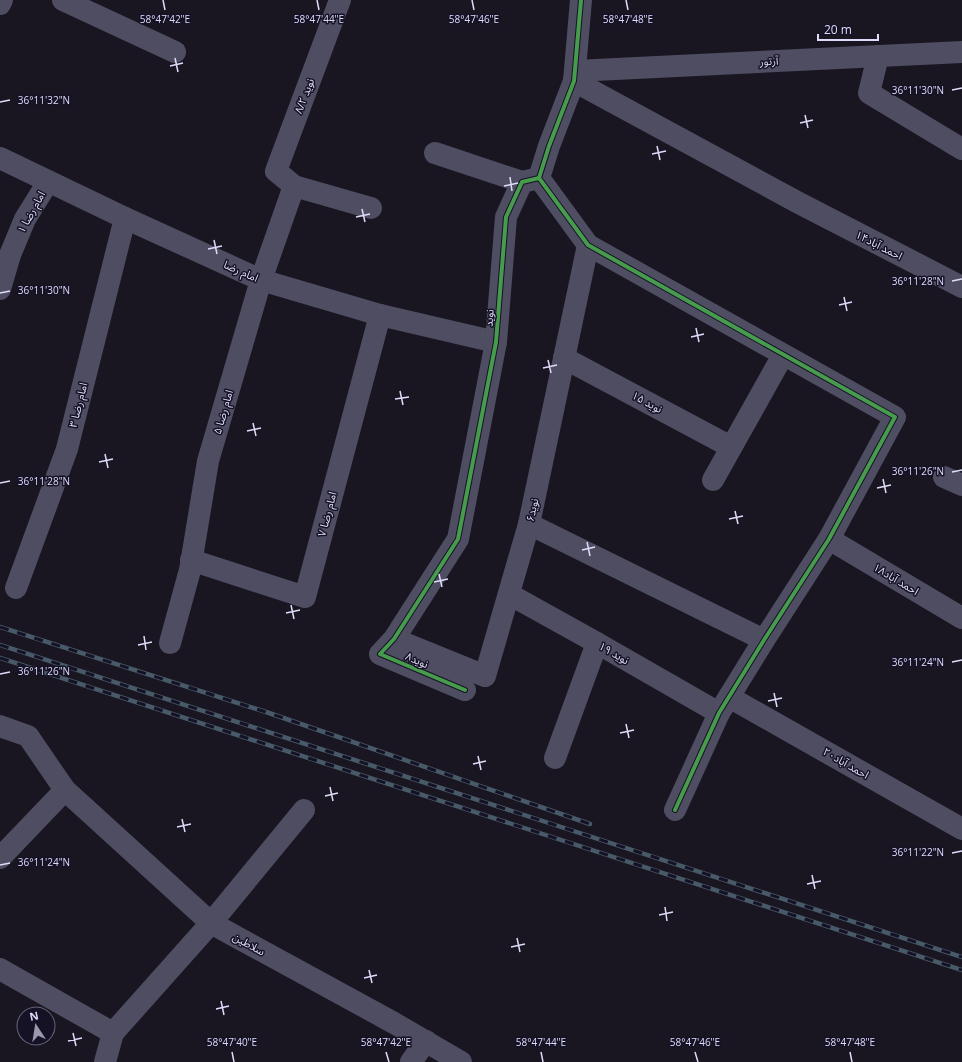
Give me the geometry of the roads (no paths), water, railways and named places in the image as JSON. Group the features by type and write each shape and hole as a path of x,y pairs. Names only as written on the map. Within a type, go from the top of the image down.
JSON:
{"street":[{"path":"0,4 2,0"},
{"path":"63,0 175,52"},
{"name":"نوید ۸/۲","path":"294,186 276,170 340,0"},
{"name":"نوید","path":"394,639 458,539 496,342 506,218 549,146 575,76 581,0"},
{"name":"آرتور","path":"575,76 878,56 962,52"},
{"path":"878,56 869,93 962,149"},
{"name":"احمد آباد۱۴","path":"575,76 797,202 962,287"},
{"path":"435,153 530,180 588,245 895,418 829,539 724,705 675,810"},
{"name":"امام رضا","path":"0,158 125,218 261,280 380,315 496,342"},
{"name":"امام رضا ۱","path":"0,289 10,255 25,218 48,182"},
{"path":"294,186 371,208"},
{"name":"امام رضا ۵","path":"170,642 190,570 208,461 261,280 294,186"},
{"name":"امام رضا ۳","path":"16,588 68,449 125,218"},
{"name":"نوید۶","path":"394,639 485,676 529,524 588,245"},
{"name":"امام رضا ۷","path":"191,560 305,598 380,315"},
{"path":"713,480 782,355"},
{"name":"نوید ۱۵","path":"564,358 731,447"},
{"path":"529,524 764,640"},
{"name":"احمد آباد۱۸","path":"829,539 962,618"},
{"name":"نوید ۱۹","path":"509,594 597,643 724,705"},
{"name":"نوید۸","path":"394,639 380,654 465,690"},
{"path":"555,758 597,643"},
{"name":"احمد آباد۲۰","path":"724,705 962,829"},
{"name":"سلاطین","path":"0,726 28,736 65,790 211,923 426,1041 461,1062"},
{"path":"0,858 65,790"},
{"path":"105,1062 113,1033 211,923 304,810"},
{"path":"0,969 113,1033"},
{"path":"411,1062 426,1041"}],"railway":[{"path":"0,627 269,713 590,824"},
{"path":"0,645 962,957"},
{"path":"0,658 962,970"}]}
